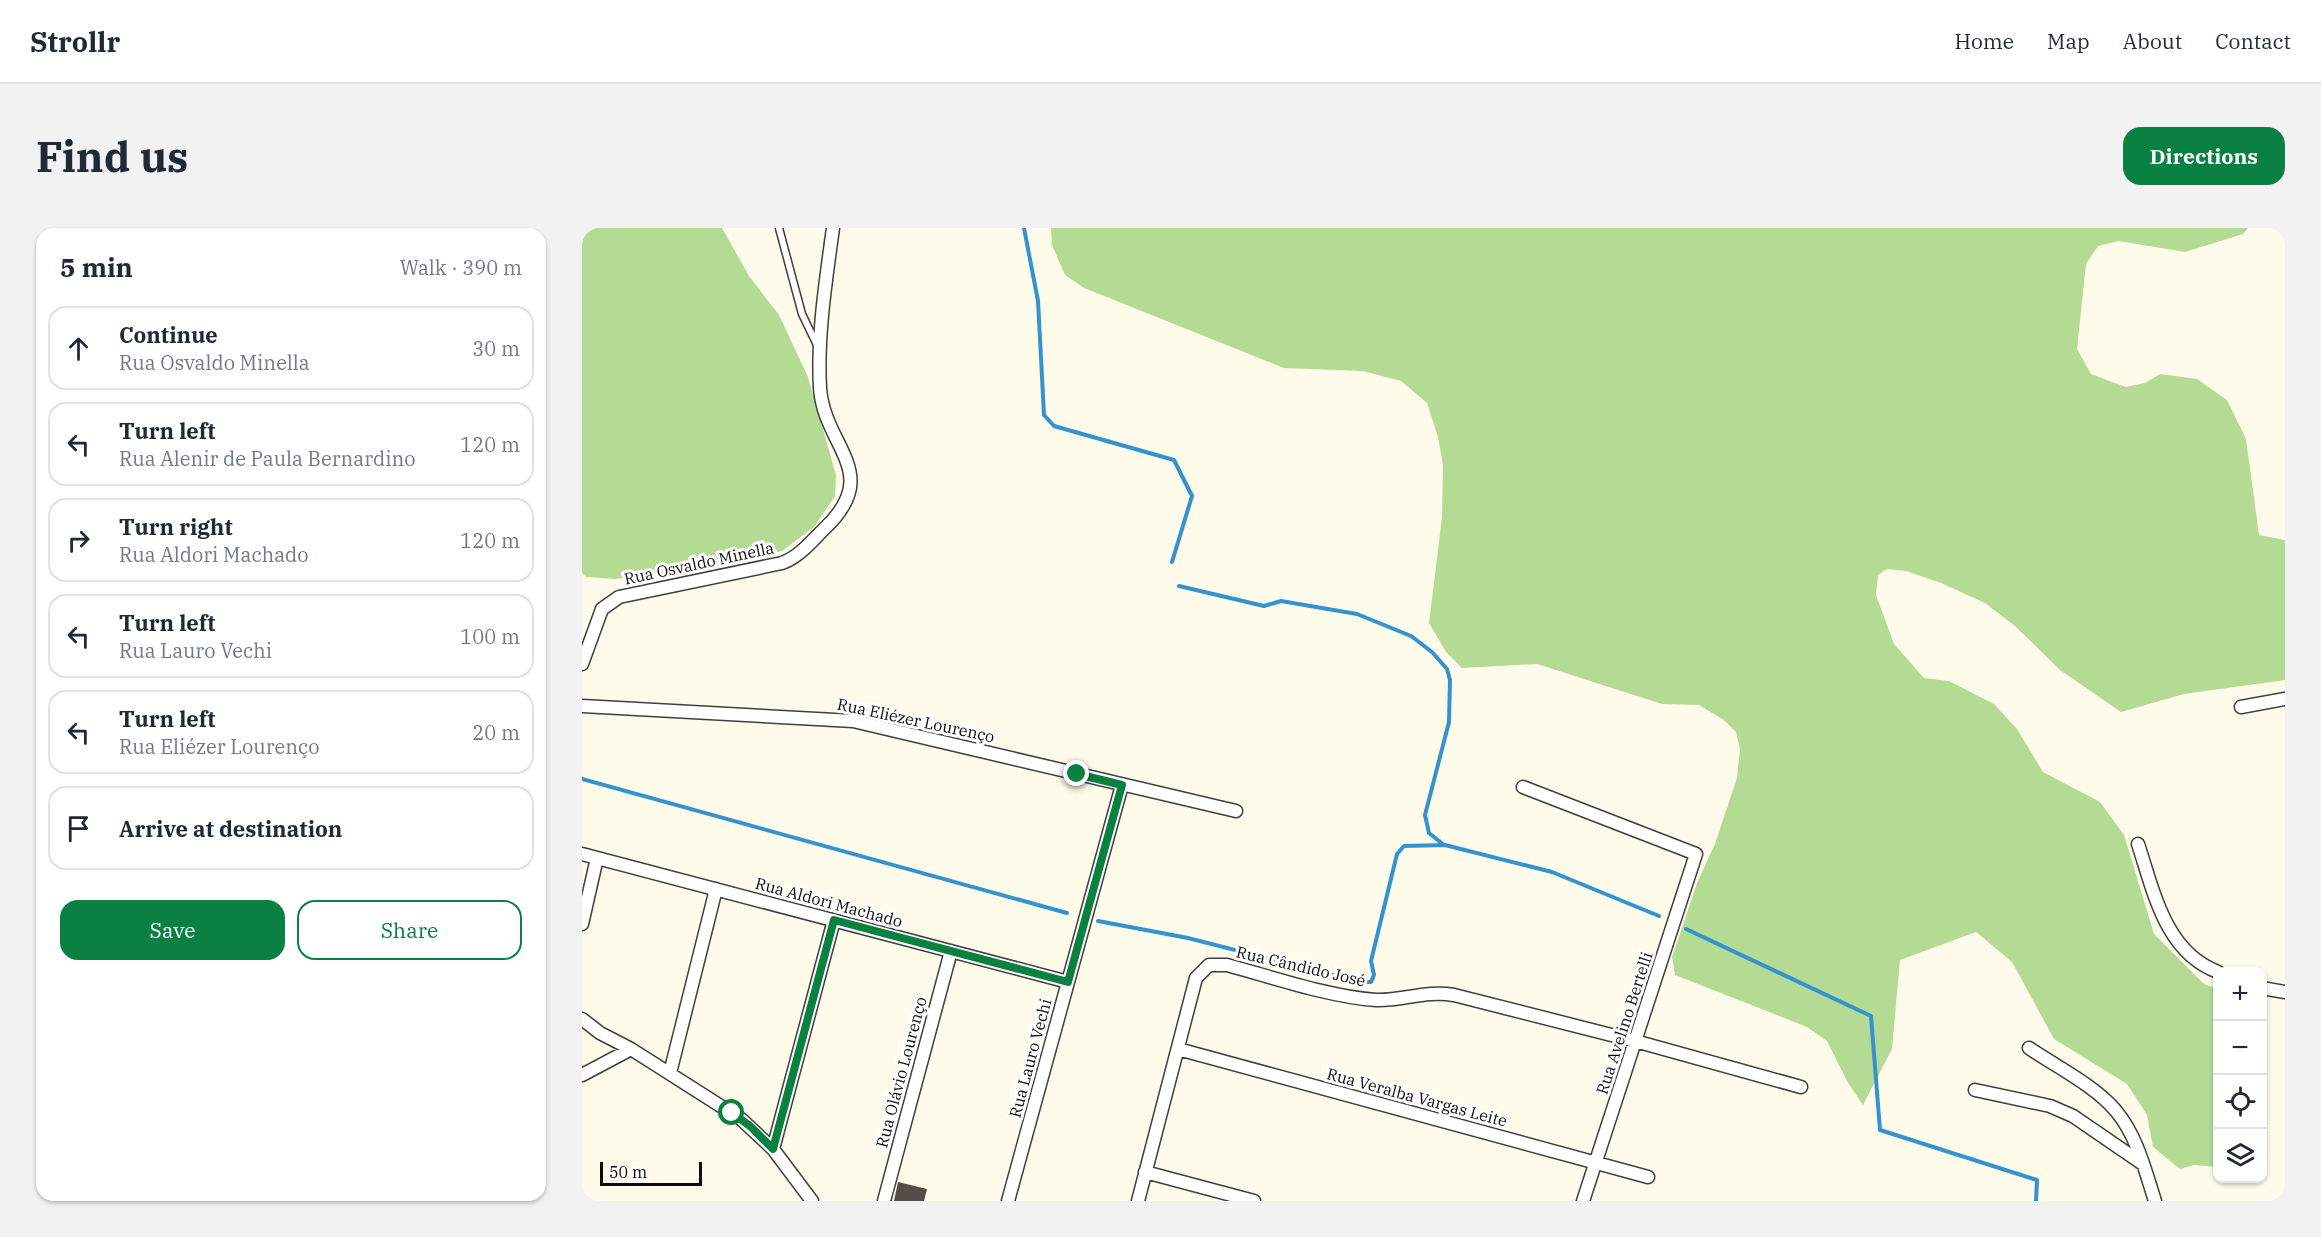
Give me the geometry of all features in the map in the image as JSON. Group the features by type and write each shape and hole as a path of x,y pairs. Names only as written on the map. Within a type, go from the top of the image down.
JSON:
{"street":[{"name":"Rua Osvaldo Minella","path":"582,664 585,644 602,609 619,597 782,563 801,551 843,509 850,490 850,475 847,460 823,407 820,379 825,296 833,228"},
{"path":"2241,707 2285,699"},
{"name":"Rua Eliézer Lourenço","path":"582,706 853,721 1236,811"},
{"name":"Rua Lauro Vechi","path":"1008,1201 1122,785"},
{"name":"Rua Avelino Bertelli","path":"1523,787 1696,855 1583,1201"},
{"path":"2138,844 2167,927 2194,959 2213,970"},
{"name":"Rua Aldori Machado","path":"582,854 1068,982"},
{"path":"582,924 597,858"},
{"path":"670,1073 716,889"},
{"path":"773,1149 834,920"},
{"name":"Rua Olávio Lourenço","path":"884,1201 951,951"},
{"name":"Rua Cândido José","path":"1138,1201 1196,978 1209,965 1217,964 1366,999 1383,1000 1429,992 1454,994 1801,1087"},
{"path":"2267,989 2285,993"},
{"path":"582,1019 600,1033 631,1049 741,1119 773,1149 812,1201"},
{"path":"2028,1048 2097,1093 2116,1110 2137,1146 2155,1201"},
{"path":"582,1075 631,1049"},
{"name":"Rua Veralba Vargas Leite","path":"1178,1049 1648,1177"},
{"path":"1975,1090 2050,1106 2073,1116 2143,1164"},
{"path":"1145,1172 1254,1201"}],"lane":[{"path":"779,228 802,314 821,354"}],"green space":[{"path":"582,228 722,228 749,276 779,315 808,377 836,475 835,496 814,527 782,551 677,571 615,579 586,577 582,573"},
{"path":"1051,228 2248,228 2243,234 2185,252 2119,241 2098,246 2086,264 2077,349 2091,374 2126,387 2145,383 2160,374 2197,379 2227,400 2246,439 2259,535 2285,540 2285,680 2184,694 2121,712 2060,670 2015,626 1985,603 1941,583 1906,571 1887,569 1878,575 1876,595 1894,644 1924,678 1949,681 1994,704 2017,729 2043,772 2100,802 2124,835 2154,934 2204,984 2213,987 2213,1167 2194,1165 2180,1169 2153,1147 2147,1115 2127,1084 2054,1039 2012,962 1976,932 1900,960 1892,1049 1863,1105 1847,1081 1827,1041 1807,1027 1675,975 1672,957 1697,883 1715,844 1737,778 1740,749 1736,732 1724,720 1699,705 1662,704 1537,664 1462,668 1446,652 1429,623 1442,517 1443,465 1438,437 1427,403 1401,381 1363,371 1284,368 1084,288 1065,275 1052,245"}],"building":[{"path":"898,1182 927,1189 924,1201 894,1201"}],"waterway":[{"path":"1024,228 1038,301 1044,415 1054,426 1174,460 1192,496 1172,562"},
{"path":"1179,586 1264,606 1281,601 1357,614 1411,636 1432,652 1447,669 1450,680 1449,722 1425,815 1429,833 1444,845"},
{"path":"582,779 1067,913"},
{"path":"1098,921 1188,938 1360,982 1371,982 1374,975 1371,961 1397,854 1404,846 1445,845 1552,872 1659,916"},
{"path":"1686,929 1871,1016 1880,1130 2037,1180 2036,1201"}],"route":[{"path":"732,1113 750,1126 773,1149 834,920 1068,982 1122,785 1077,774"}]}
